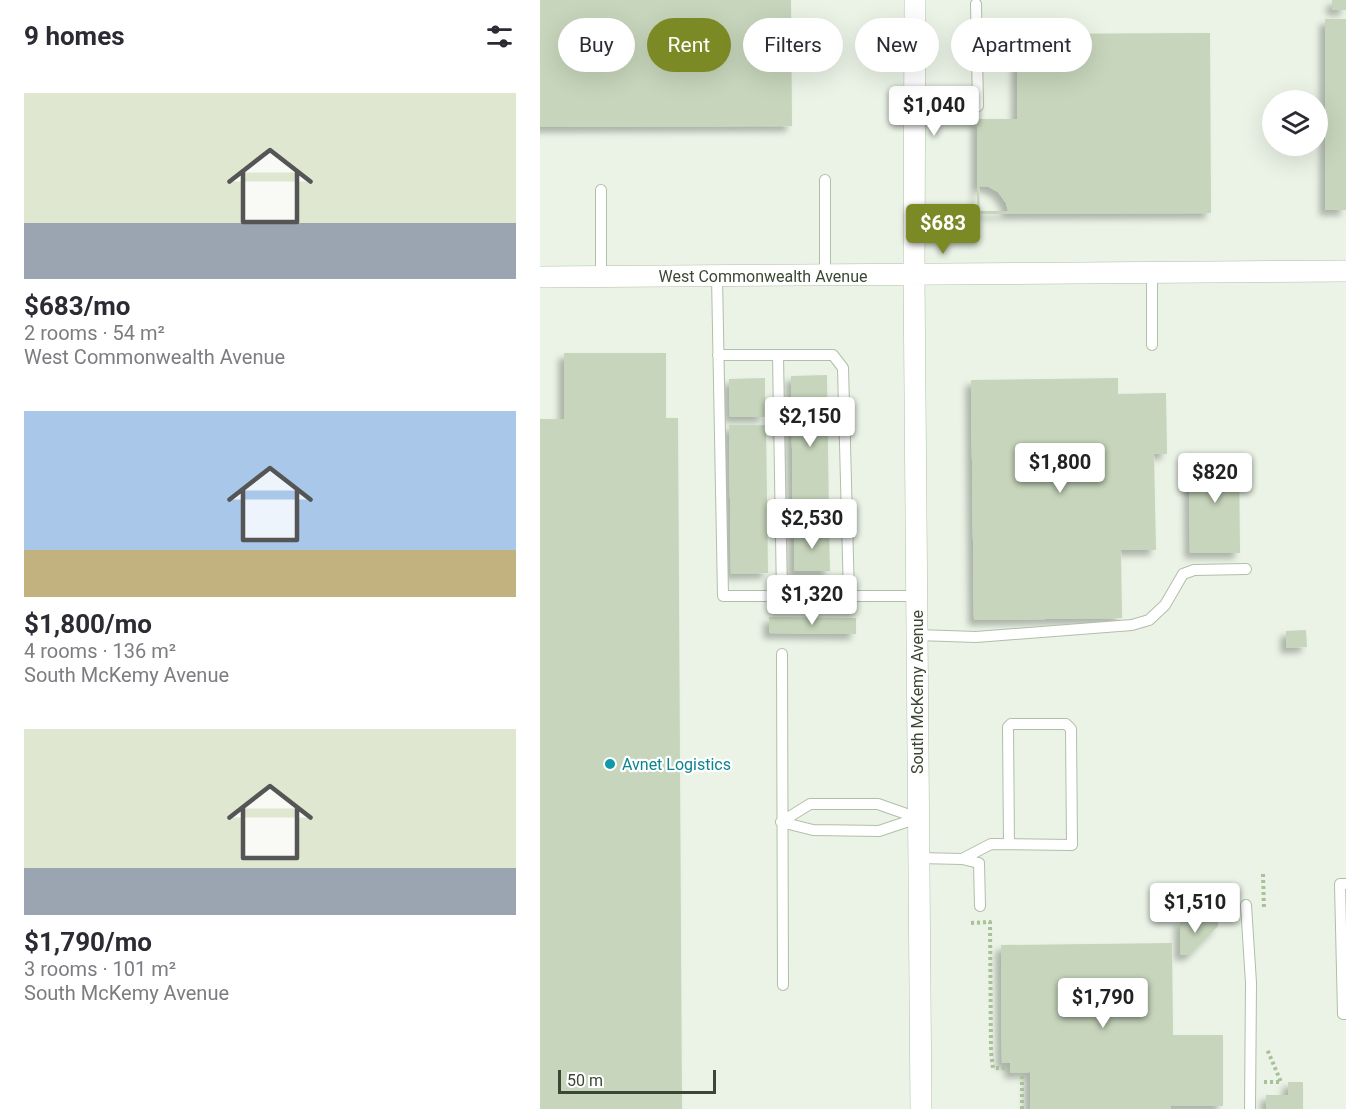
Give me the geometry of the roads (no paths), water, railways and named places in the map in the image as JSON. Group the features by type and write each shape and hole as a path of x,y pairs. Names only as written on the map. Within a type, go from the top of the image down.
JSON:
{"street":[{"name":"South McKemy Avenue","path":"915,0 921,1109"},
{"name":"West Commonwealth Avenue","path":"540,277 1346,271"}],"lane":[{"path":"976,4 978,106"},
{"path":"825,180 825,275"},
{"path":"601,190 601,277"},
{"path":"1152,273 1152,345"},
{"path":"717,276 723,596 917,596"},
{"path":"718,355 833,355 843,368 849,596"},
{"path":"778,355 782,596"},
{"path":"917,635 976,637 1132,625 1149,620 1165,605 1183,574 1194,570 1246,569"},
{"path":"782,654 783,985"},
{"path":"962,859 991,844 1072,845 1071,729 1066,724 1011,724 1008,726 1009,844"},
{"path":"781,822 810,804 878,804 918,818"},
{"path":"781,822 813,830 879,831 918,818"},
{"path":"919,858 962,859 979,863 980,906"},
{"path":"1346,884 1340,884 1343,1014 1346,1014"},
{"path":"1246,905 1251,982 1250,1109"}],"place":[{"name":"Avnet Logistics","path":"610,764"}]}
